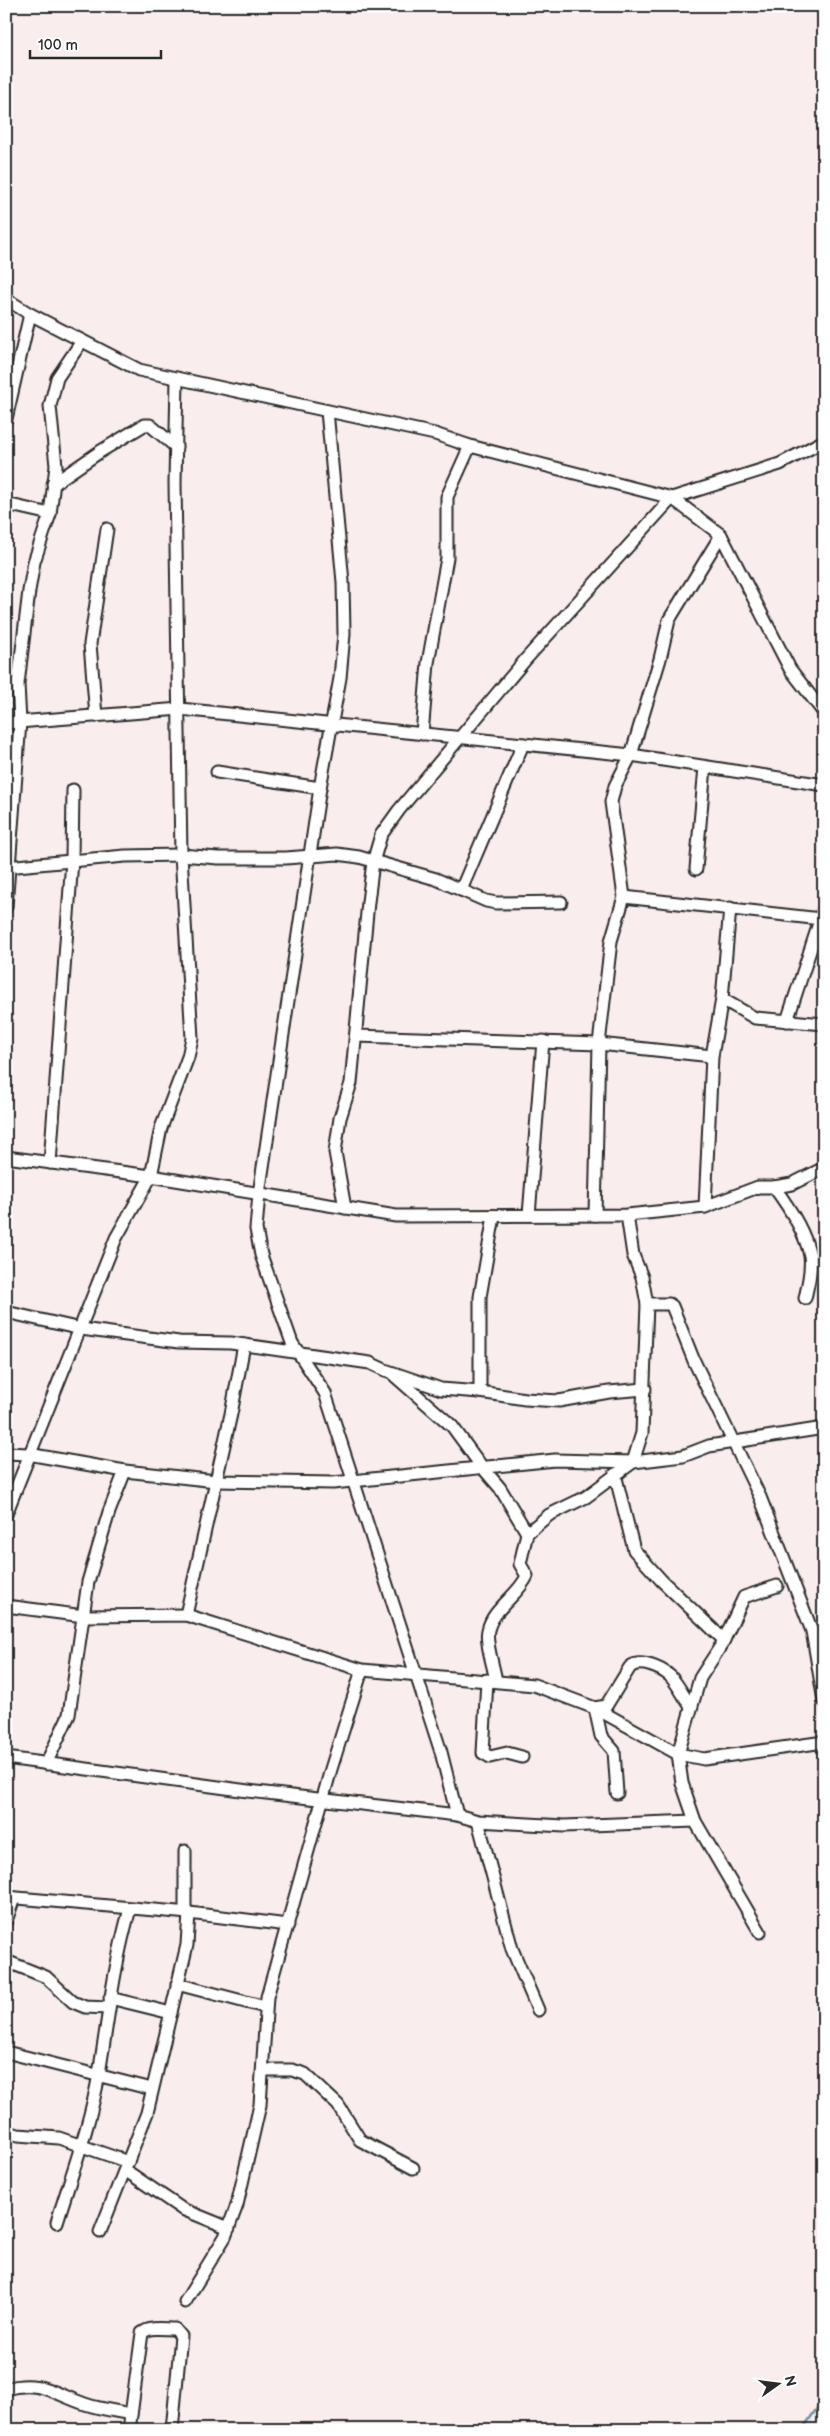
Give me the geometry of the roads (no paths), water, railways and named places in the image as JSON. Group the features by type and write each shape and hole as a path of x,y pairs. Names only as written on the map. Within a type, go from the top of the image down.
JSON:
{"street":[{"path":"6,299 30,314 139,370 435,434 470,446 672,498 721,535 790,669 824,713"},
{"path":"6,419 30,314"},
{"path":"6,906 20,722 18,684 34,562 50,514 56,466 50,406 57,378 82,341"},
{"path":"6,1514 28,1454 81,1329 116,1238 151,1176 161,1128 188,1056 192,1038 180,855 177,378"},
{"path":"327,411 343,582 344,634 332,725 320,788 312,856 259,1194 256,1229 261,1255 292,1343 325,1393 441,1752 457,1815"},
{"path":"53,484 101,451 144,425 150,425 176,447"},
{"path":"345,1208 336,1152 340,1118 351,1083 373,862 381,835 526,659 672,498 780,464 824,441"},
{"path":"422,734 428,663 447,558 448,498 470,446"},
{"path":"6,504 50,514"},
{"path":"96,716 90,644 107,529"},
{"path":"595,1215 599,1044 611,941 624,898 611,802 615,786 631,755 660,659 669,620 721,535"},
{"path":"6,723 180,709 631,755 824,785"},
{"path":"461,890 523,744"},
{"path":"696,869 705,767"},
{"path":"216,772 320,788"},
{"path":"50,1163 72,860 73,790"},
{"path":"8,867 72,860 180,855 218,858 337,854 359,857 436,879 496,904 561,902"},
{"path":"624,898 823,916 787,1021"},
{"path":"705,1206 712,1056 722,999 730,908"},
{"path":"722,999 755,1018 824,1024"},
{"path":"356,1036 599,1044 712,1056"},
{"path":"529,1216 543,1041"},
{"path":"6,1156 151,1176 396,1216 627,1215 705,1206 758,1187 792,1184 824,1168"},
{"path":"774,1187 789,1206 810,1256 810,1276 805,1298"},
{"path":"522,1757 507,1754 490,1757 483,1753 492,1680 488,1631 496,1615 523,1585 527,1576 520,1564 527,1533 549,1515 586,1497 633,1462 642,1433 647,1304 642,1277 633,1255 627,1215"},
{"path":"480,1392 480,1297 494,1216"},
{"path":"647,1304 669,1304 672,1306 694,1360 760,1497 812,1631 824,1701"},
{"path":"6,1312 81,1329 179,1342 244,1345 370,1363 392,1373 441,1389 480,1392 525,1399 560,1401 609,1392 645,1389"},
{"path":"186,1615 231,1414 244,1345"},
{"path":"392,1373 452,1426 500,1488 527,1533"},
{"path":"6,1453 28,1454 125,1471 216,1481 313,1484 354,1482 555,1460 633,1462 683,1456 709,1446 824,1428"},
{"path":"46,1764 69,1715 88,1582 109,1512 125,1471"},
{"path":"615,1474 634,1550 662,1581 724,1640"},
{"path":"760,1932 695,1821 682,1783 678,1754 700,1678 724,1640 744,1597 777,1586"},
{"path":"6,1606 84,1616 186,1615 362,1670 416,1676 492,1680 541,1687 595,1708 678,1754 704,1759 824,1742"},
{"path":"595,1708 606,1706 630,1667 635,1663 644,1663 670,1677 691,1706"},
{"path":"185,2302 229,2228 237,2205 260,2104 264,2070 265,2007 322,1799 362,1670"},
{"path":"595,1708 601,1736 614,1751 617,1793"},
{"path":"6,1758 457,1815 478,1821 564,1826 695,1821"},
{"path":"478,1821 512,1949 538,2010"},
{"path":"100,2232 147,2113 187,1945 185,1851"},
{"path":"6,1921 10,1898 187,1913 288,1925"},
{"path":"57,2222 82,2147 98,2075 118,1951 130,1909"},
{"path":"6,1961 46,1977 73,2002 85,2007 109,2003 171,2013"},
{"path":"177,1984 265,2007"},
{"path":"6,2052 152,2089"},
{"path":"264,2070 292,2070 305,2074 338,2105 360,2140 413,2168"},
{"path":"6,2131 18,2135 59,2138 126,2166 182,2209 229,2228"},
{"path":"129,2430 142,2333 147,2329 175,2330 181,2336 172,2430"},
{"path":"6,2389 31,2384 44,2387 83,2403 131,2414"}],"waterway":[{"path":"802,2430 824,2398"}]}
